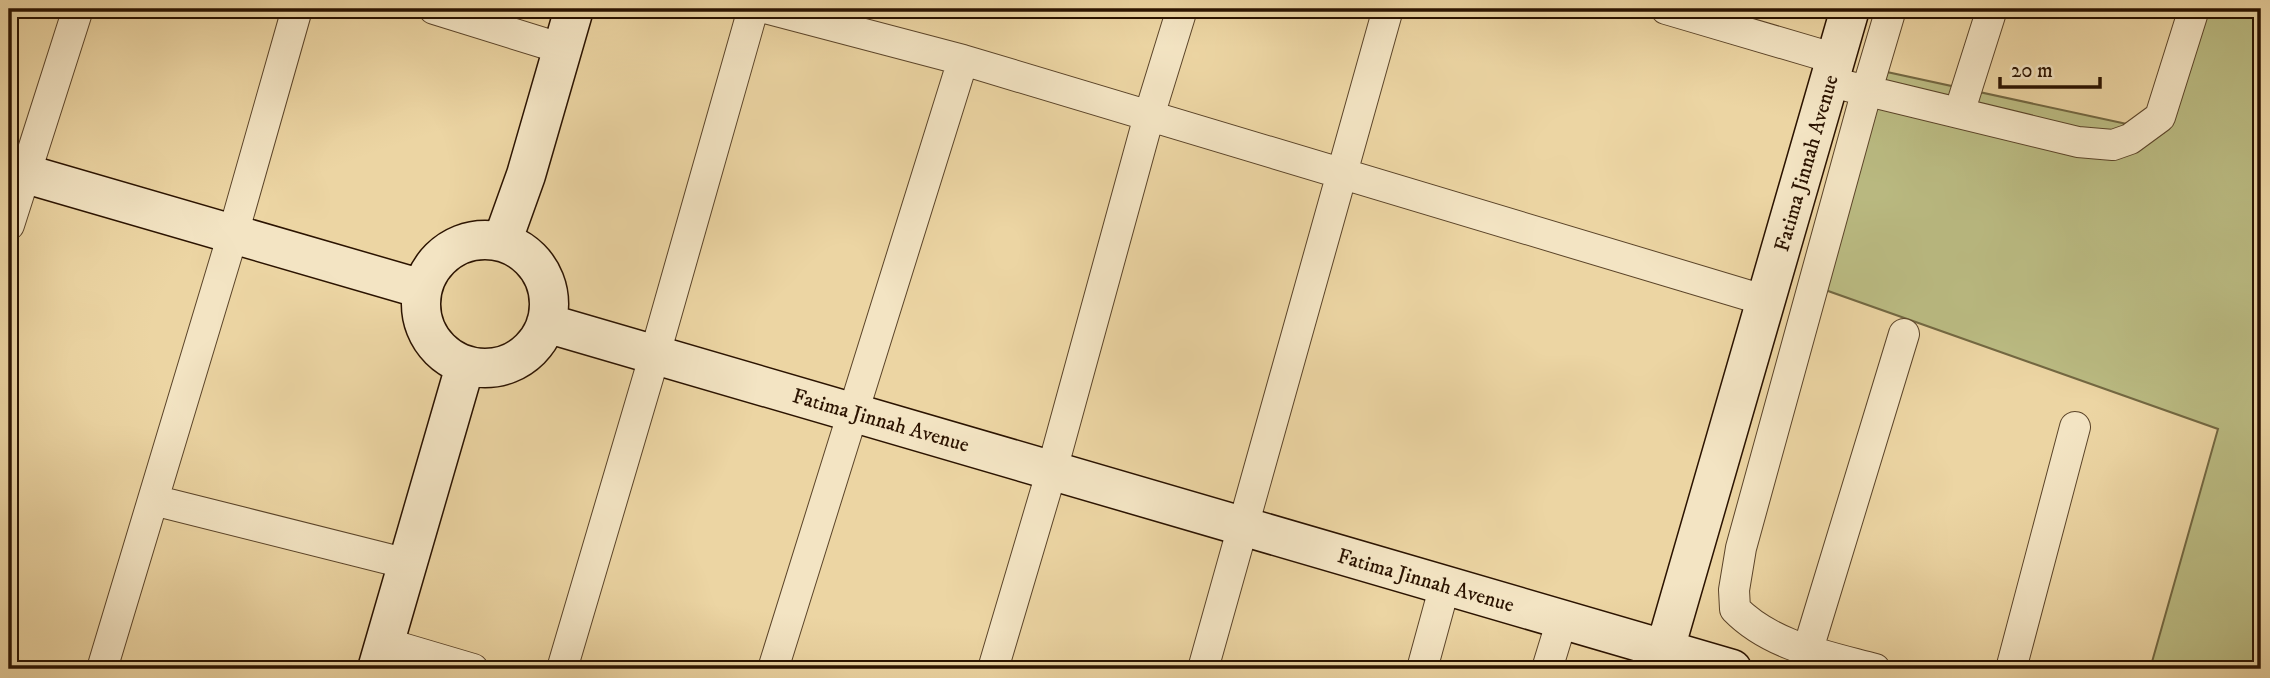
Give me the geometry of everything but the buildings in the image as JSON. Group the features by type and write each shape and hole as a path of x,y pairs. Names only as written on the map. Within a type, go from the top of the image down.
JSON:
{"main road":[{"path":"502,242 526,175 574,9"},
{"name":"Fatima Jinnah Avenue","path":"546,323 1665,649 1850,9"},
{"path":"17,172 422,289"},
{"path":"468,242 502,242 521,251 535,265 545,283 549,302 546,323 538,341 524,356 506,366 485,369 465,366 438,349 422,321 422,289 428,273 452,248 468,242"},
{"path":"381,656 465,366"},
{"path":"1665,649 1732,669"}],"street":[{"path":"9,225 17,172 78,9"},
{"path":"102,669 233,234 297,9"},
{"path":"434,9 562,49"},
{"path":"562,669 753,9"},
{"path":"769,9 963,60 1767,301"},
{"path":"993,669 1052,470 1149,116 1182,9"},
{"path":"1203,669 1388,9"},
{"path":"1666,9 1833,71 1867,90 2078,142 2113,145 2130,139 2160,117 2194,9"},
{"path":"1875,669 1805,660 1794,646 1749,623 1735,609 1734,590 1741,548 1891,9"},
{"path":"1959,113 1992,9"},
{"path":"773,669 963,60"},
{"path":"1805,660 1904,334"},
{"path":"2011,669 2075,427"},
{"path":"153,500 408,564"},
{"path":"1422,669 1446,585"},
{"path":"1547,669 1562,620"},
{"path":"381,656 473,669"}],"green space":[{"path":"2197,9 2261,9 2261,669 2150,669 2218,429 1814,286 1873,69 2164,132"}]}
